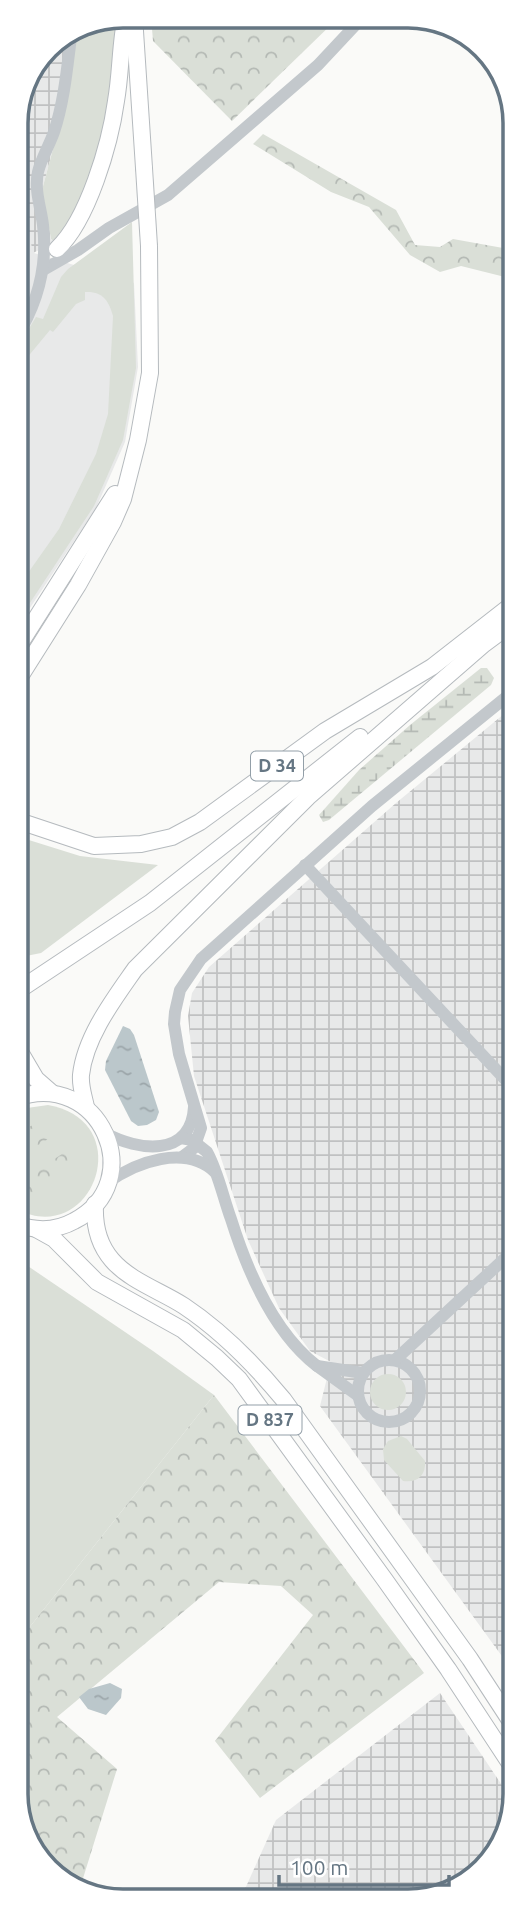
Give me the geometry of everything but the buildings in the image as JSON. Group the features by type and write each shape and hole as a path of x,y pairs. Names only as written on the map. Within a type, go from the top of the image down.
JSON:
{"main road":[{"path":"48,259 68,238 81,218 99,170 116,103 125,28"},
{"path":"28,664 78,585 123,499 138,440 150,373 149,246 135,28"},
{"path":"28,631 129,471"},
{"name":"D 34","path":"28,824 93,846 141,844 179,834 200,822 326,732 432,667 503,612"},
{"name":"D 34","path":"28,985 201,866 503,621"},
{"path":"86,1107 81,1076 89,1049 113,1001 135,969 308,797 503,629"},
{"path":"28,1065 36,1079 52,1093"},
{"path":"28,1094 52,1093 74,1099 86,1107 105,1133 111,1158 107,1184 95,1204 83,1216 69,1224 52,1228 28,1227"},
{"name":"D 837","path":"95,1204 96,1230 112,1260 131,1276 170,1297 216,1329 242,1353 283,1399 470,1658 503,1709"},
{"name":"D 837","path":"36,1229 54,1239 76,1264 97,1282 164,1318 200,1343 239,1380 385,1580 503,1753"}],"street":[{"path":"48,259 78,250 109,228 168,195 318,65 353,28"},
{"path":"28,318 48,259 36,188 38,171 55,130 70,45"},
{"path":"48,259 78,250"},
{"path":"107,1184 135,1166 182,1157 197,1143 201,1128 176,1034 175,1012 180,990 201,959 372,806 503,699"},
{"path":"305,866 503,1077"},
{"path":"105,1133 131,1144 169,1144 181,1138 191,1124 194,1104"},
{"path":"181,1138 197,1143 207,1152 240,1247 259,1291 295,1344 306,1358 357,1395"},
{"path":"182,1157 202,1162 215,1172"},
{"path":"394,1360 503,1260"},
{"path":"394,1360 408,1366 419,1384 418,1404 409,1415 393,1423 374,1419 364,1412 357,1395 357,1387 363,1373 376,1363 394,1360"},
{"path":"317,1366 363,1373"}],"shaded area":[{"path":"76,40 67,97 42,190 51,239 55,242 33,253 28,228 28,117 31,98 48,65"},
{"path":"28,226 34,253 134,283 138,367 125,442 96,508 28,611"},
{"path":"503,715 503,1658 320,1406 331,1362 310,1351 279,1308 248,1240 194,1076 188,1016 192,993 209,967 396,803"},
{"path":"440,1693 503,1787 501,1813 487,1847 461,1873 439,1884 420,1888 245,1889 276,1820"}],"green space":[{"path":"152,28 328,28 232,121 153,41"},
{"path":"117,29 111,94 101,146 74,217 55,242 51,239 42,190 67,97 76,40 92,33"},
{"path":"263,134 396,210 415,245 440,247 453,239 503,248 503,276 461,266 440,272 410,255 369,207 331,192 253,144"},
{"path":"132,222 136,368 123,440 94,506 28,606 28,573 59,529 96,454 108,414 113,316 101,295 85,292 85,300 76,304 28,357 28,330 36,317 43,319 61,277"},
{"path":"481,668 487,668 494,678 491,685 329,820 323,822 319,815 359,770"},
{"path":"28,840 80,856 158,865 41,953 28,956"},
{"path":"48,1105 76,1116 92,1134 98,1155 95,1178 84,1198 66,1212 43,1217 28,1213 28,1108"},
{"path":"39,1120 48,1139 28,1152 28,1128"},
{"path":"68,1150 79,1157 83,1164 39,1196 30,1195 28,1186 28,1180 35,1172"},
{"path":"28,1266 214,1395 28,1629"},
{"path":"388,1374 400,1380 406,1392 400,1404 388,1410 376,1404 370,1392 376,1380"},
{"path":"214,1395 424,1673 260,1798 215,1741 313,1615 281,1586 219,1582 57,1717 117,1769 83,1879 56,1861 33,1825 28,1794 28,1629"},
{"path":"401,1436 407,1439 425,1461 422,1474 413,1481 403,1481 384,1460 383,1449 388,1441"}],"water":[{"path":"123,1026 130,1029 134,1035 159,1112 156,1120 147,1125 138,1126 131,1121 105,1070 106,1061"},
{"path":"110,1683 122,1689 121,1698 106,1715 88,1709 79,1697 89,1689"}]}
